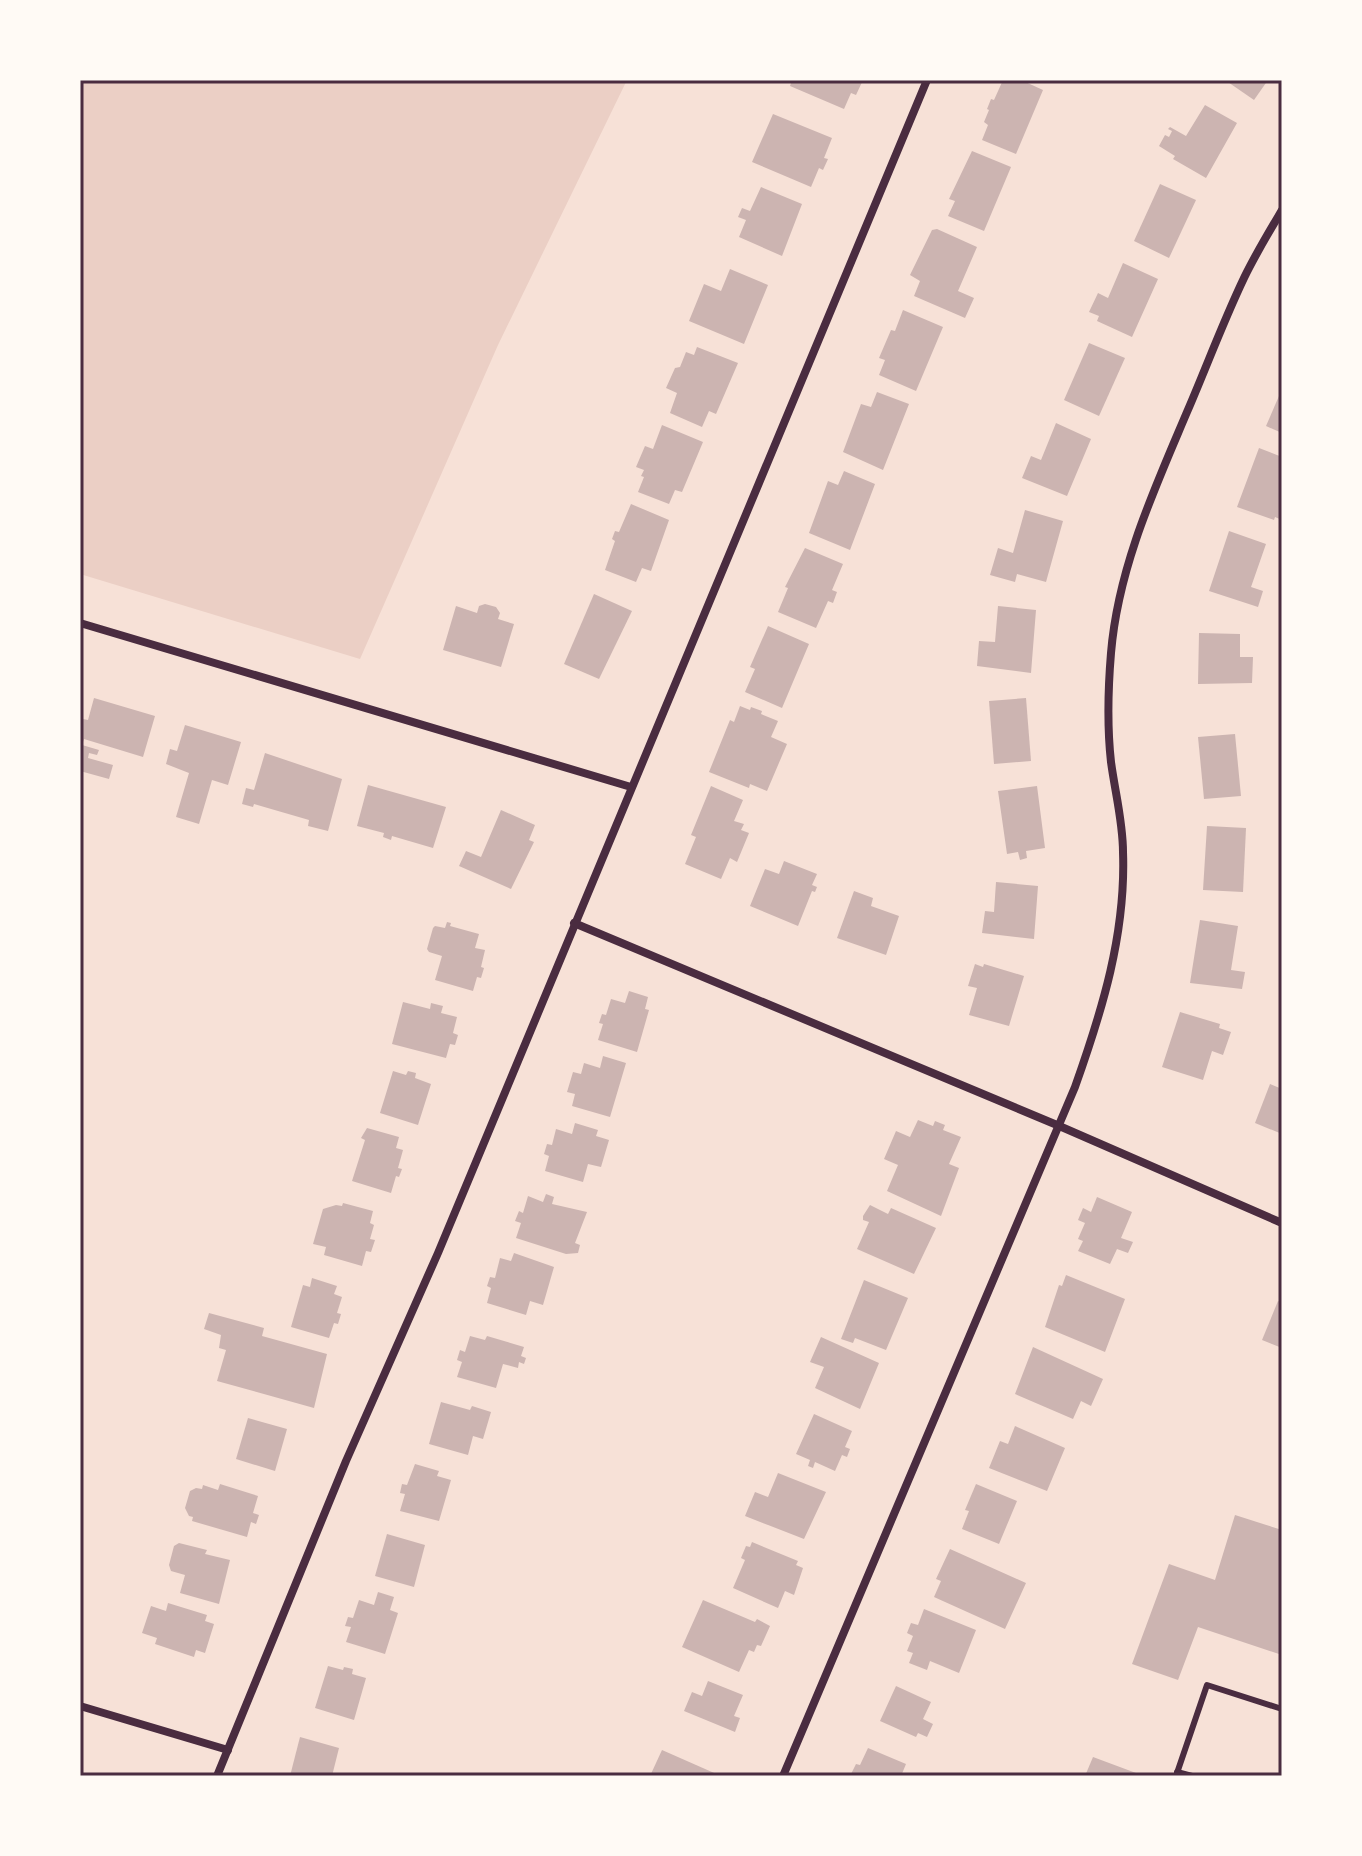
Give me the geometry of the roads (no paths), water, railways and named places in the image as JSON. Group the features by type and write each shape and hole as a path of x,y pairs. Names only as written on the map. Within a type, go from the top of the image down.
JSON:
{"street":[{"path":"217,1776 346,1461 438,1253 927,80"},
{"path":"783,1776 1075,1087 1099,1022 1123,902 1123,849 1108,712 1111,652 1118,604 1133,546 1161,473 1244,276 1282,210"},
{"path":"80,623 631,787"},
{"path":"574,923 1057,1125 1282,1223"},
{"path":"80,1706 228,1750"}],"lane":[{"path":"1192,1776 1177,1774 1207,1685 1282,1709"}]}
